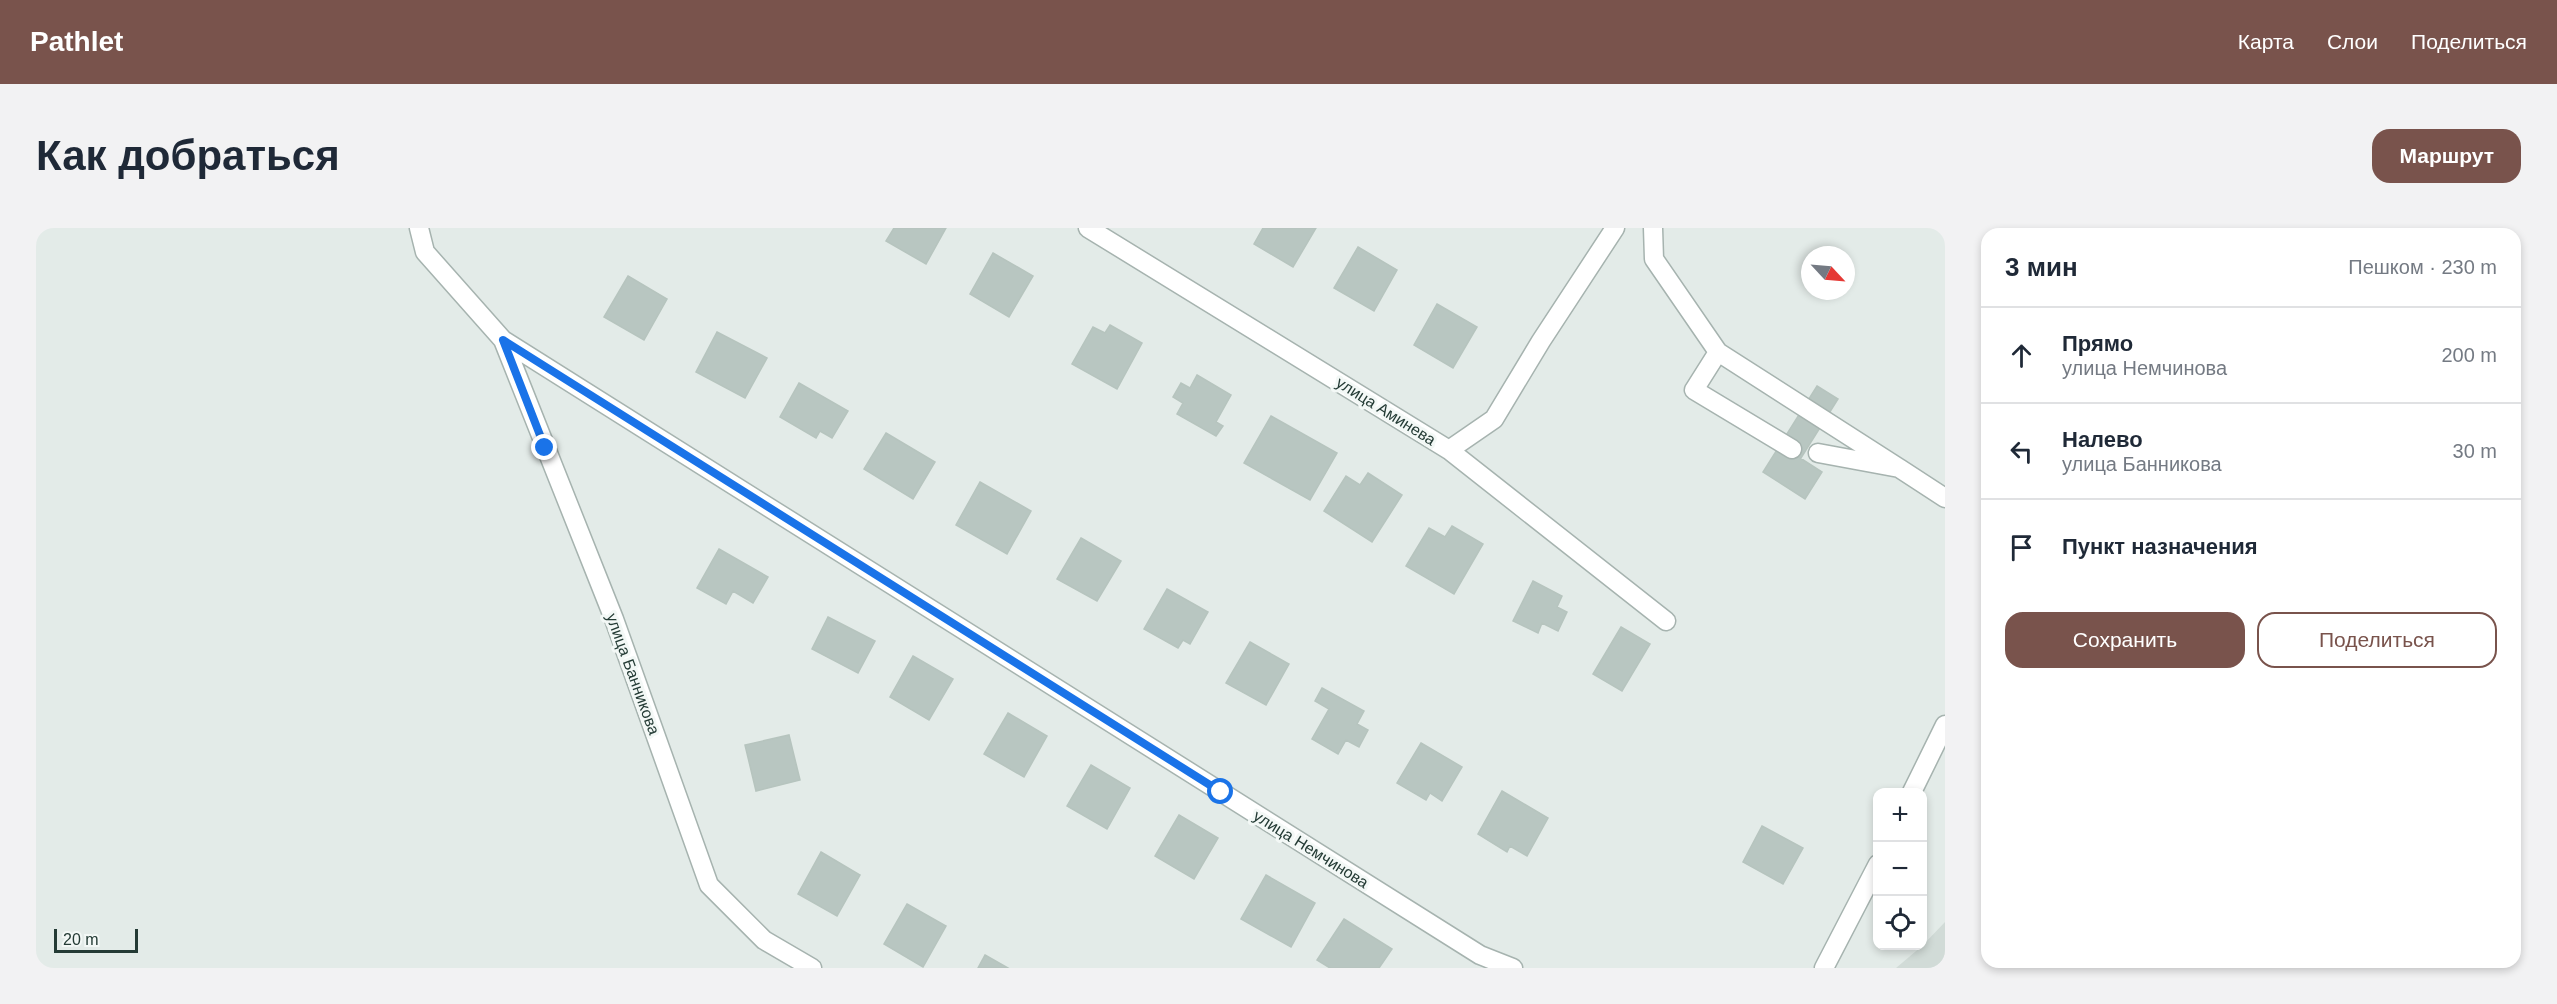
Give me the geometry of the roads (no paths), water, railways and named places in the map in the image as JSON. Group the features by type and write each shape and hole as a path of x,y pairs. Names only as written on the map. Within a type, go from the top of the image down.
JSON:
{"street":[{"path":"419,228 425,252 503,340"},
{"name":"улица Аминева","path":"1088,228 1449,450 1666,621"},
{"path":"1449,450 1494,419 1541,340 1615,228"},
{"path":"1653,228 1654,259 1718,352 1945,498"},
{"name":"улица Банникова","path":"503,340 614,619 709,885 764,940 812,968"},
{"name":"улица Немчинова","path":"503,340 1480,955 1513,968"},
{"path":"1718,352 1694,390 1792,449"},
{"path":"1818,453 1899,468"},
{"path":"1914,788 1945,725"},
{"path":"1824,968 1873,874"}]}
